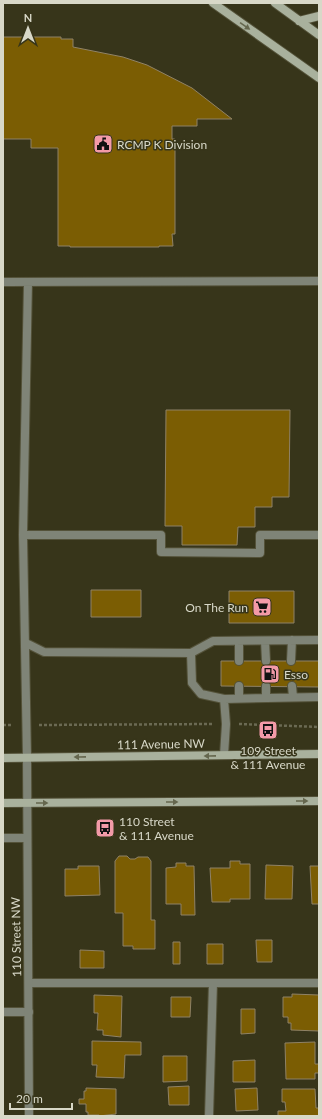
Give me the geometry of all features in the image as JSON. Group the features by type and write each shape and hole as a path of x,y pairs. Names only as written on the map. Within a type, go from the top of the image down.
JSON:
{"main road":[{"path":"213,3 319,78"},
{"path":"275,3 319,34"},
{"path":"299,21 319,16"},
{"name":"111 Avenue NW","path":"3,758 319,754"},
{"path":"3,803 319,801"}],"street":[{"path":"3,282 319,281"},
{"name":"110 Street NW","path":"28,282 23,535 27,725 29,1116"},
{"path":"23,535 161,535 161,552 260,553 260,535 319,535"},
{"path":"291,661 292,640"},
{"path":"26,643 44,652 191,653 213,641 319,640"},
{"path":"239,641 239,661"},
{"path":"265,641 266,661"},
{"path":"191,653 192,683 201,694 224,699 319,697"},
{"path":"239,686 239,698"},
{"path":"266,686 266,698"},
{"path":"292,686 293,697"},
{"path":"224,699 226,724 224,756"},
{"path":"3,838 27,838"},
{"path":"29,983 319,983"},
{"path":"209,1116 213,983"},
{"path":"3,1012 29,1012"}],"path":[{"path":"3,725 226,724 319,727"}],"building":[{"name":"RCMP K Division","path":"3,37 61,37 61,39 73,39 73,47 123,57 147,65 192,88 232,119 197,119 197,126 172,126 172,139 175,139 175,234 172,234 173,246 58,246 58,148 31,148 31,139 3,139"},
{"path":"166,410 290,410 289,497 272,497 272,507 255,507 255,527 238,527 237,545 182,545 182,526 165,526"},
{"path":"91,590 141,590 141,617 91,617"},
{"name":"On The Run","path":"229,591 294,591 294,623 229,623"},
{"name":"Esso","path":"221,661 319,661 319,687 221,686"},
{"path":"119,856 127,856 130,859 148,857 151,861 151,920 155,920 155,949 133,949 133,946 123,946 123,913 115,913 115,861"},
{"path":"230,861 240,861 240,864 250,864 250,899 230,899 230,902 212,902 210,868 230,868"},
{"path":"176,863 186,863 186,866 194,866 195,915 181,915 181,904 166,904 166,868 176,867"},
{"path":"266,865 293,866 292,899 265,899"},
{"path":"78,866 99,866 100,895 65,896 65,869 78,869"},
{"path":"310,866 319,866 319,904 312,904"},
{"path":"256,940 272,940 272,962 257,962"},
{"path":"173,942 180,942 180,964 173,964"},
{"path":"207,944 223,944 223,964 207,964"},
{"path":"80,950 104,951 104,968 80,968"},
{"path":"292,994 319,995 319,1031 291,1030 291,1023 288,1023 288,1017 283,1017 283,997 292,997"},
{"path":"94,995 122,996 121,1037 103,1035 103,1030 97,1030 98,1013 94,1013"},
{"path":"171,997 191,997 190,1017 171,1017"},
{"path":"241,1009 255,1009 255,1033 241,1034"},
{"path":"92,1041 141,1042 141,1055 125,1055 124,1078 96,1077 97,1065 92,1065"},
{"path":"315,1042 315,1064 319,1064 319,1073 315,1073 315,1079 286,1079 285,1043"},
{"path":"163,1056 187,1056 187,1081 163,1082"},
{"path":"255,1060 255,1082 233,1082 233,1061"},
{"path":"189,1086 189,1105 169,1105 168,1087"},
{"path":"86,1088 116,1089 116,1114 99,1116 88,1115 88,1112 86,1112 86,1104 79,1104 79,1099 84,1099 84,1091 86,1091"},
{"path":"257,1088 258,1110 236,1111 235,1089"},
{"path":"282,1089 315,1089 316,1108 319,1108 319,1116 278,1116 278,1111 286,1111 285,1102 282,1102"}],"place":[{"name":"RCMP K Division","path":"103,144"},
{"name":"On The Run","path":"262,607"},
{"name":"Esso","path":"270,674"},
{"name":"109 Street & 111 Avenue","path":"268,730"},
{"name":"110 Street & 111 Avenue","path":"105,828"}]}
